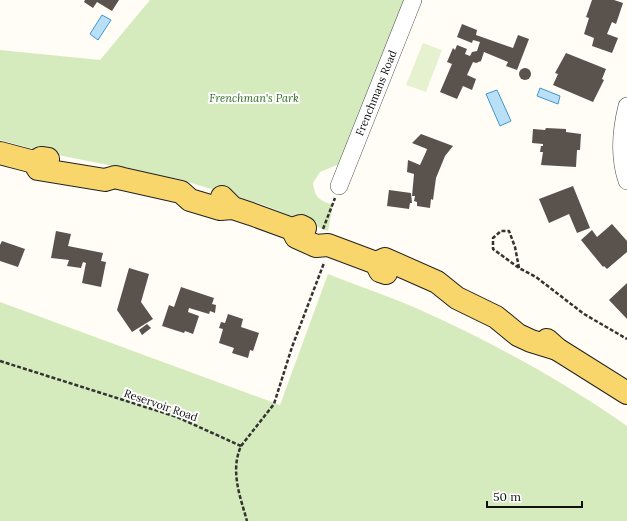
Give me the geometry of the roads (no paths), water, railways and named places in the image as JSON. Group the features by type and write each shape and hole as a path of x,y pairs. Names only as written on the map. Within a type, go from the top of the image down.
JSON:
{"main road":[{"path":"0,153 34,162 38,169 105,180 115,177 181,192 190,200 220,209 233,208 292,229 296,236 316,246 325,239 376,263 380,271 436,294 457,298 496,317 518,335 557,349 627,393"}],"street":[{"name":"Frenchmans Road","path":"339,186 413,0"},
{"path":"627,106 623,123 622,160 622,167 627,181"}],"water":[{"path":"102,15 111,20 98,40 90,34"},
{"path":"540,88 560,96 558,104 537,96"},
{"path":"497,90 511,121 500,126 486,94"}],"park label":[{"name":"Frenchman's Park","path":"254,98"}]}
